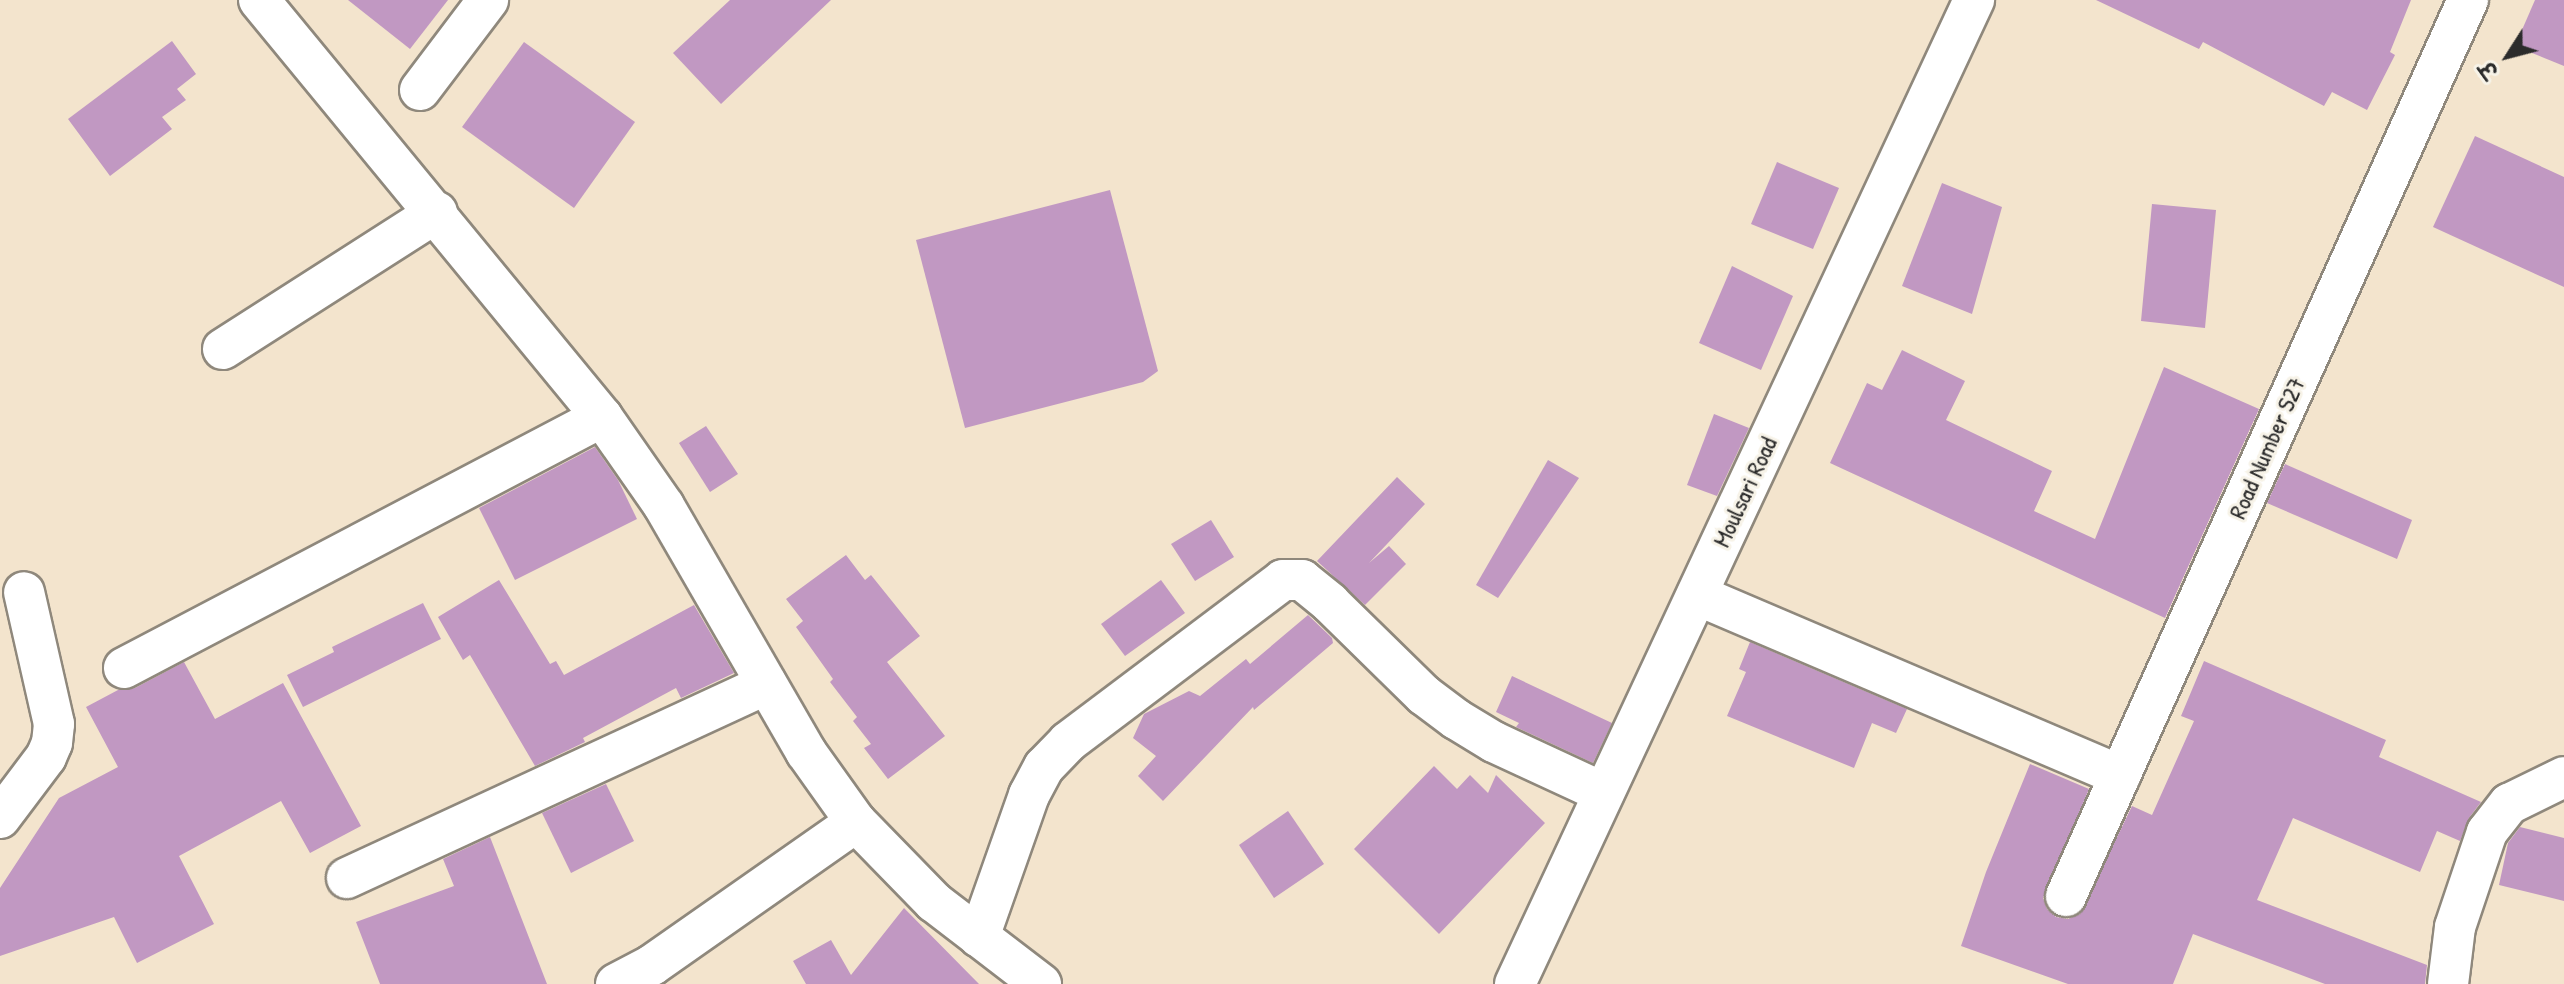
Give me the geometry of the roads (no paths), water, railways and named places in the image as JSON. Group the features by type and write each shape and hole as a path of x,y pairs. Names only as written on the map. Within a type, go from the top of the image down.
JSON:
{"street":[{"path":"259,0 437,212 602,417 664,506 806,752 856,822 934,902 1041,984"},
{"path":"420,90 488,0"},
{"name":"Moulsari Road","path":"1515,984 1974,0"},
{"name":"Road Number S27","path":"2066,896 2468,0"},
{"path":"223,349 437,212"},
{"path":"124,668 602,417"},
{"path":"979,937 1029,795 1044,767 1068,742 1283,580 1302,580 1330,603 1424,695 1456,719 1494,742 1604,793"},
{"path":"0,818 46,757 52,743 54,724 24,592"},
{"path":"1697,595 2120,775"},
{"path":"347,878 766,684"},
{"path":"2448,984 2455,927 2487,832 2509,804 2564,777"},
{"path":"616,984 652,965 856,822"}]}
